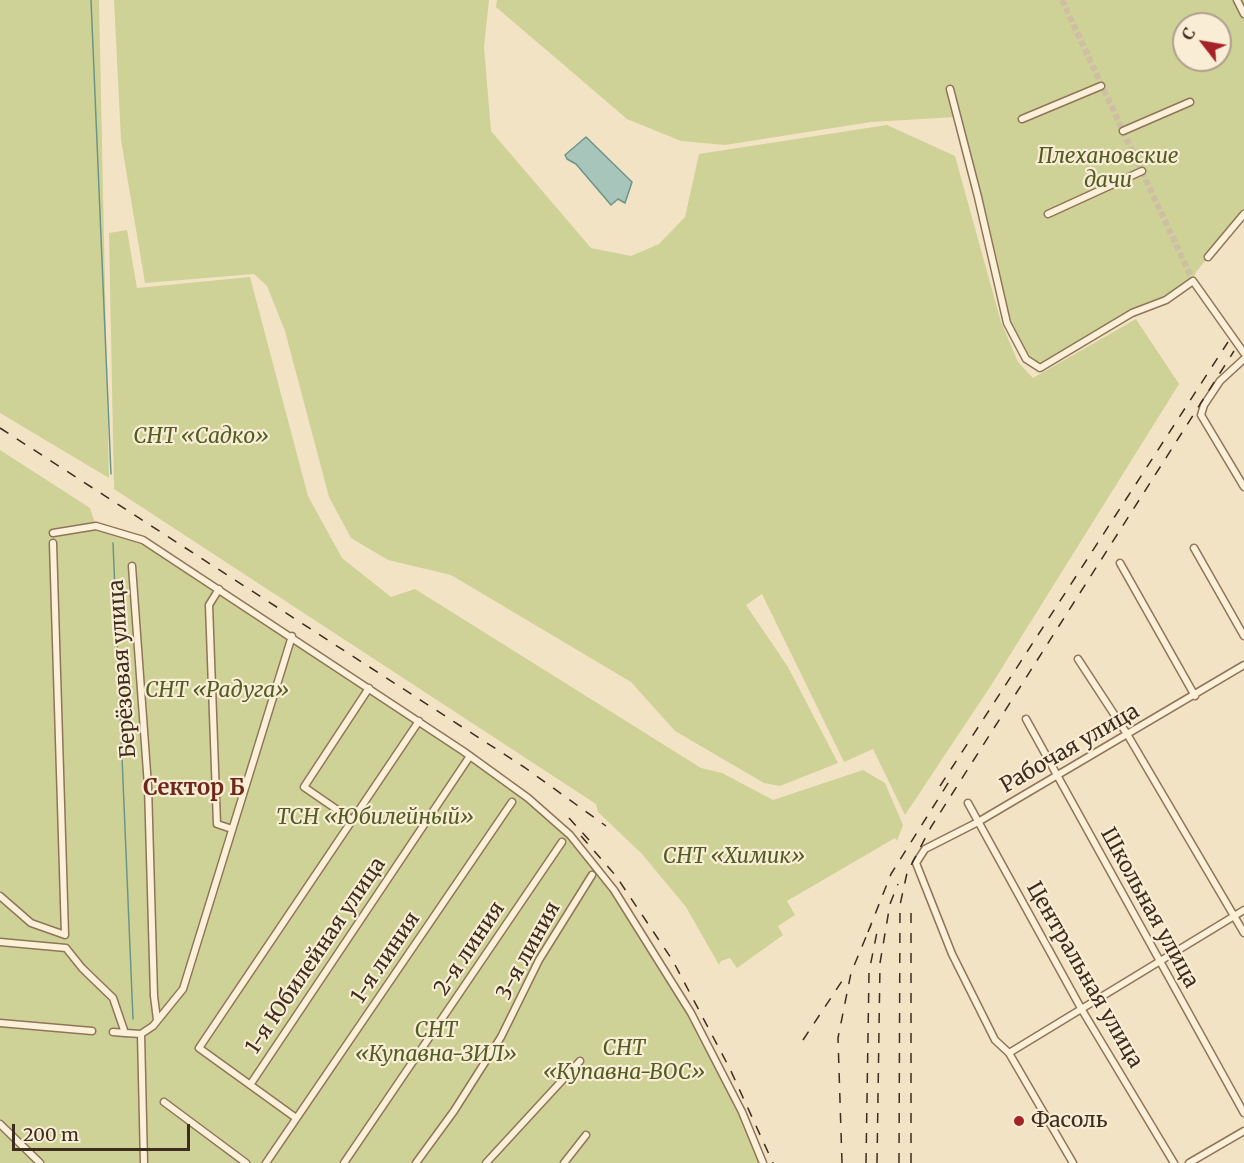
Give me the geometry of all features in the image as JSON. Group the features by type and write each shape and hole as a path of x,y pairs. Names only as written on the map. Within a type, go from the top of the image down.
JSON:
{"street":[{"path":"1237,0 1244,14"},
{"path":"1022,119 1101,86"},
{"path":"950,89 978,196 1006,323 1026,359 1040,368 1132,313 1166,300 1193,282 1244,353"},
{"path":"1123,131 1190,102"},
{"path":"1048,214 1142,171"},
{"path":"1208,256 1244,214"},
{"path":"1244,359 1220,381 1204,405 1202,415 1244,488"},
{"path":"53,533 96,526 143,540 292,636 470,756 528,798 570,836 609,882 691,1013 742,1112 763,1163"},
{"path":"0,896 31,923 65,934 53,543"},
{"path":"1194,548 1244,636"},
{"path":"1120,563 1195,696"},
{"name":"Берёзовая улица","path":"132,566 148,786 155,1023"},
{"path":"219,589 209,605 217,824 232,829"},
{"path":"113,1032 141,1034 155,1023 183,989 292,636"},
{"path":"1078,659 1127,734 1244,933"},
{"name":"Рабочая улица","path":"1009,1053 995,1040 952,954 916,863 925,849 978,822 1244,665"},
{"path":"352,820 304,787 369,688"},
{"name":"Школьная улица","path":"1026,719 1244,1113"},
{"path":"296,1118 199,1048 419,722"},
{"name":"1-я Юбилейная улица","path":"250,1085 470,756"},
{"name":"1-я линия","path":"266,1163 512,802"},
{"name":"Центральная улица","path":"968,803 1082,1010 1174,1163"},
{"name":"2-я линия","path":"344,1163 562,842"},
{"name":"3-я линия","path":"416,1163 454,1110 501,1037 539,960 592,875"},
{"path":"1073,1163 1009,1053 1244,910"},
{"path":"0,942 66,948 82,968 113,998 125,1033"},
{"path":"0,1023 92,1030"},
{"path":"141,1034 144,1163"},
{"path":"486,1163 580,1061"},
{"path":"164,1102 246,1163"},
{"path":"0,1124 40,1163"},
{"path":"1043,1128 1049,1124"},
{"path":"1189,1163 1244,1131"},
{"path":"564,1163 586,1136"}],"green space":[{"path":"0,0 99,0 109,478 0,413"},
{"path":"114,0 489,0 484,47 491,131 591,248 631,256 659,244 685,217 699,154 887,125 955,156 1001,322 1018,362 1033,378 1136,319 1179,384 990,687 905,815 873,749 844,762 762,594 746,605 788,667 838,763 780,786 764,783 675,731 631,682 451,575 388,560 351,538 329,497 285,331 267,286 254,274 145,283 121,140"},
{"name":"Плехановские дачи","path":"497,0 1244,0 1244,214 1196,272 1193,281 1132,313 1040,368 1026,359 1007,323 956,117 871,122 725,145 681,141 627,119 496,7"},
{"path":"127,230 137,288 250,277 308,496 342,558 391,597 415,589 701,768 722,773 773,800 863,770 885,783 903,825 897,841 895,838 787,901 795,915 778,926 783,935 737,968 730,958 721,961 719,965 686,907 642,854 598,812 596,804 114,489 109,233"},
{"path":"0,450 90,508 96,526 143,540 292,636 528,798 570,835 598,867 691,1013 742,1112 763,1163 0,1163"}],"water":[{"path":"586,137 632,182 625,203 618,199 611,205 576,164 567,159 565,155"}],"waterway":[{"path":"91,0 111,474"},
{"path":"113,543 133,1019"}],"tunnel":[{"path":"1062,0 1193,281"}],"railway":[{"path":"940,786 1228,342"},
{"path":"899,1163 900,905 907,873 931,827 1234,351"},
{"path":"0,428 524,767 606,826"},
{"path":"868,932 891,874 950,780"},
{"path":"569,818 589,840"},
{"path":"581,836 616,876 673,961 730,1069 773,1163"},
{"path":"877,1163 880,963 890,904 898,884"},
{"path":"911,908 911,1163"},
{"path":"842,1163 838,1038 851,973 871,925"},
{"path":"866,1163 869,972 878,927"},
{"path":"803,1040 846,975"}],"place":[{"name":"Фасоль","path":"1019,1121"}],"district":[{"name":"Сектор Б","path":"194,789"}],"park label":[{"name":"СНТ «Садко»","path":"201,437"},
{"name":"СНТ «Радуга»","path":"217,691"},
{"name":"ТСН «Юбилейный»","path":"375,818"},
{"name":"СНТ «Химик»","path":"734,857"},
{"name":"СНТ «Купавна-ЗИЛ»","path":"436,1043"},
{"name":"СНТ «Купавна-ВОС»","path":"624,1061"}]}
